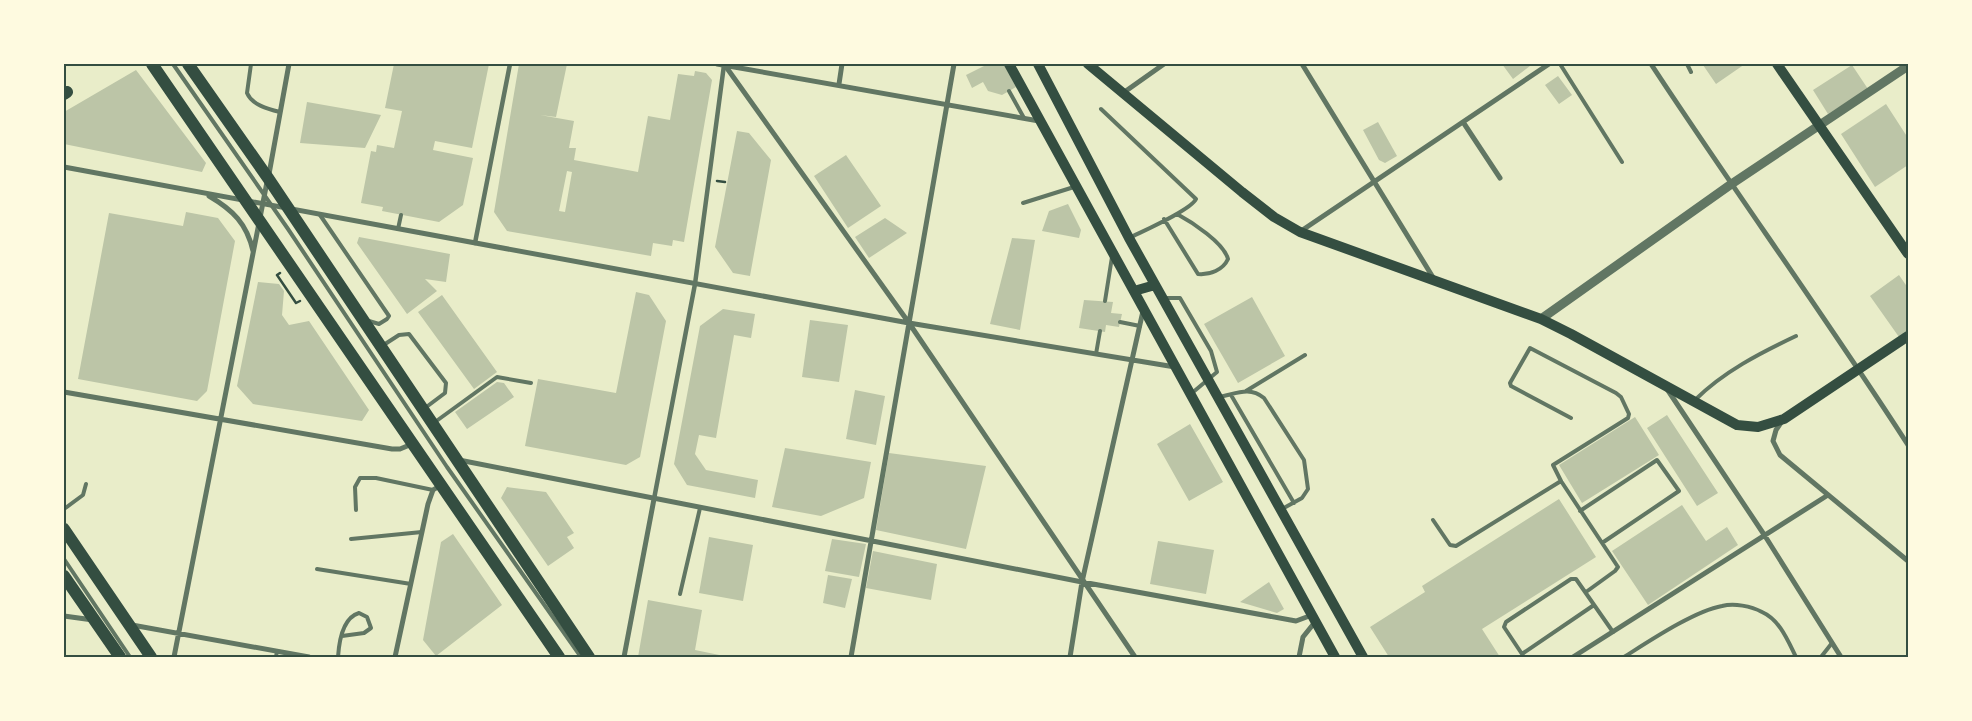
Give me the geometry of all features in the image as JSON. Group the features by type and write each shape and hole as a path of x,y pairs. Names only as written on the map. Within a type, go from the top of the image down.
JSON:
{"main road":[{"path":"152,64 413,444 437,487 559,657"},
{"path":"188,64 268,178 589,657"},
{"path":"1009,64 1335,657"},
{"path":"1038,64 1129,238 1363,657"},
{"path":"1088,64 1242,192 1274,217 1300,232 1541,319 1664,384 1736,425 1758,427 1784,419 1908,336"},
{"path":"1777,64 1908,254"},
{"path":"1134,291 1155,285"},
{"path":"64,528 152,657"},
{"path":"64,576 120,657"},
{"path":"1324,637 1336,646 1342,657"}],"street":[{"path":"174,657 264,204 289,64"},
{"path":"475,244 510,64"},
{"path":"717,64 947,103 1040,121"},
{"path":"624,657 695,284 724,64"},
{"path":"724,64 909,324 1082,582 1135,657"},
{"path":"839,84 842,64"},
{"path":"851,657 954,64"},
{"path":"1123,93 1164,64"},
{"path":"1302,64 1434,279"},
{"path":"1300,232 1549,64"},
{"path":"1651,64 1730,185 1859,370 1908,445"},
{"path":"1541,319 1730,185 1908,65"},
{"path":"1463,122 1500,178"},
{"path":"64,167 909,324 1175,367"},
{"path":"206,194 238,217 248,232 254,254"},
{"path":"1070,657 1082,582 1134,360 1144,309"},
{"path":"1664,384 1766,536 1841,657"},
{"path":"64,392 392,449 400,449 413,444"},
{"path":"1784,419 1776,430 1773,441 1780,455 1908,561"},
{"path":"456,459 700,508 1296,622 1314,618"},
{"path":"395,657 422,532 437,487"},
{"path":"1573,657 1828,495"},
{"path":"64,616 93,620"},
{"path":"1299,657 1303,637 1314,618"},
{"path":"129,625 276,654 309,657"}],"lane":[{"path":"173,64 265,196 447,467 581,657"},
{"path":"252,64 248,97 264,107 280,112"},
{"path":"1560,64 1622,162"},
{"path":"1687,64 1691,72"},
{"path":"1009,91 1024,118"},
{"path":"1101,109 1195,196 1194,204 1129,238"},
{"path":"1022,203 1076,186"},
{"path":"1164,219 1198,274 1208,275 1225,264 1228,259 1226,251 1191,222 1177,214"},
{"path":"320,215 389,316 379,324 362,318"},
{"path":"398,229 401,215"},
{"path":"1105,301 1113,252"},
{"path":"1162,298 1180,298 1211,351 1217,372 1191,394"},
{"path":"1120,322 1140,326"},
{"path":"1096,354 1100,331"},
{"path":"381,347 400,335 409,334 446,383 445,393 423,409"},
{"path":"1694,401 1705,390 1749,359 1796,336"},
{"path":"1571,418 1511,386 1510,383 1530,348 1616,393 1621,397 1629,414 1628,418 1553,465 1580,511 1618,567 1586,592"},
{"path":"1217,398 1246,390 1305,355"},
{"path":"432,424 497,377 531,383"},
{"path":"1246,390 1256,392 1264,398 1304,460 1308,489 1302,498 1280,510"},
{"path":"1231,395 1294,503"},
{"path":"1580,511 1657,460 1679,491 1602,543"},
{"path":"356,510 355,487 360,478 376,478 437,487"},
{"path":"1433,520 1450,545 1456,546 1561,481"},
{"path":"64,509 83,495 86,484"},
{"path":"680,594 700,508"},
{"path":"351,539 422,532"},
{"path":"64,559 130,657"},
{"path":"317,568 410,584"},
{"path":"1594,605 1523,656 1504,628 1506,622 1572,579 1576,579 1613,632"},
{"path":"1624,657 1696,616 1721,606 1738,605 1764,612 1783,631 1796,657"},
{"path":"338,657 342,636 346,622 353,614 358,613 367,617 371,628 364,633 342,636"},
{"path":"1821,657 1832,643"}],"path":[{"path":"277,275 296,303"}],"building":[{"path":"394,64 489,64 472,148 435,141 433,150 473,158 463,205 439,222 382,211 383,207 361,203 371,151 376,152 377,145 394,148 402,111 385,108"},
{"path":"519,64 567,64 556,117 540,115 574,121 569,148 576,148 574,160 638,172 648,116 670,120 678,74 694,76 695,71 706,73 712,80 684,242 673,240 672,246 653,243 651,256 507,231 494,212","holes":["567,171 572,172 565,212 559,211"]},
{"path":"983,64 1004,64 1016,87 1002,95 988,91 983,82 972,88 966,75 984,66"},
{"path":"1502,64 1528,64 1530,66 1513,79"},
{"path":"1704,64 1745,64 1716,84 1703,65"},
{"path":"1852,65 1868,89 1828,114 1813,90"},
{"path":"136,70 206,163 202,172 64,144 64,112"},
{"path":"1558,76 1572,95 1559,104 1545,85"},
{"path":"307,102 381,115 365,148 300,143"},
{"path":"1886,104 1908,138 1908,165 1875,187 1841,134"},
{"path":"1378,122 1397,156 1385,163 1379,160 1363,130"},
{"path":"737,131 749,133 771,160 750,276 733,273 715,247"},
{"path":"846,155 881,206 848,228 814,176"},
{"path":"1068,204 1081,230 1079,238 1042,231 1049,211"},
{"path":"186,212 218,218 235,241 207,391 197,401 78,379 109,213 183,226"},
{"path":"885,218 907,233 869,258 855,237"},
{"path":"359,237 450,254 446,282 425,279 437,291 407,314 357,243"},
{"path":"1012,238 1035,240 1020,330 990,324"},
{"path":"1899,275 1908,288 1908,330 1899,337 1870,296"},
{"path":"258,282 279,284 284,291 282,315 289,325 309,321 369,410 362,421 253,404 237,386"},
{"path":"636,292 649,295 666,321 640,457 626,465 525,446 538,379 616,393"},
{"path":"442,295 497,372 474,389 418,312"},
{"path":"1252,297 1285,356 1238,383 1204,324"},
{"path":"1084,300 1113,302 1111,313 1122,314 1119,327 1106,325 1105,332 1079,328"},
{"path":"723,309 755,314 751,338 734,335 716,438 699,435 695,454 706,470 758,480 755,498 687,485 674,464 700,326"},
{"path":"810,320 848,325 839,382 802,377"},
{"path":"497,382 504,383 514,397 467,429 455,412"},
{"path":"855,390 885,396 876,445 846,439"},
{"path":"1667,415 1718,493 1697,506 1647,428"},
{"path":"1635,417 1659,455 1582,503 1559,465"},
{"path":"1190,424 1223,482 1189,501 1157,444"},
{"path":"785,448 871,462 864,498 821,516 772,507"},
{"path":"889,453 986,466 966,549 876,530"},
{"path":"507,487 546,492 574,533 567,537 574,548 548,566 501,498"},
{"path":"1559,499 1596,557 1482,629 1500,657 1389,657 1370,627 1425,592 1422,586"},
{"path":"1682,505 1706,541 1727,527 1738,545 1648,605 1612,551"},
{"path":"453,534 502,605 436,656 423,640 441,542"},
{"path":"709,537 753,545 743,601 699,593"},
{"path":"832,539 866,544 859,577 825,571"},
{"path":"1158,541 1214,550 1206,594 1150,584"},
{"path":"873,551 937,564 931,600 866,588"},
{"path":"828,575 852,579 845,608 823,603"},
{"path":"1269,582 1284,609 1277,613 1240,602"},
{"path":"648,600 702,610 695,650 729,657 638,657"}]}
